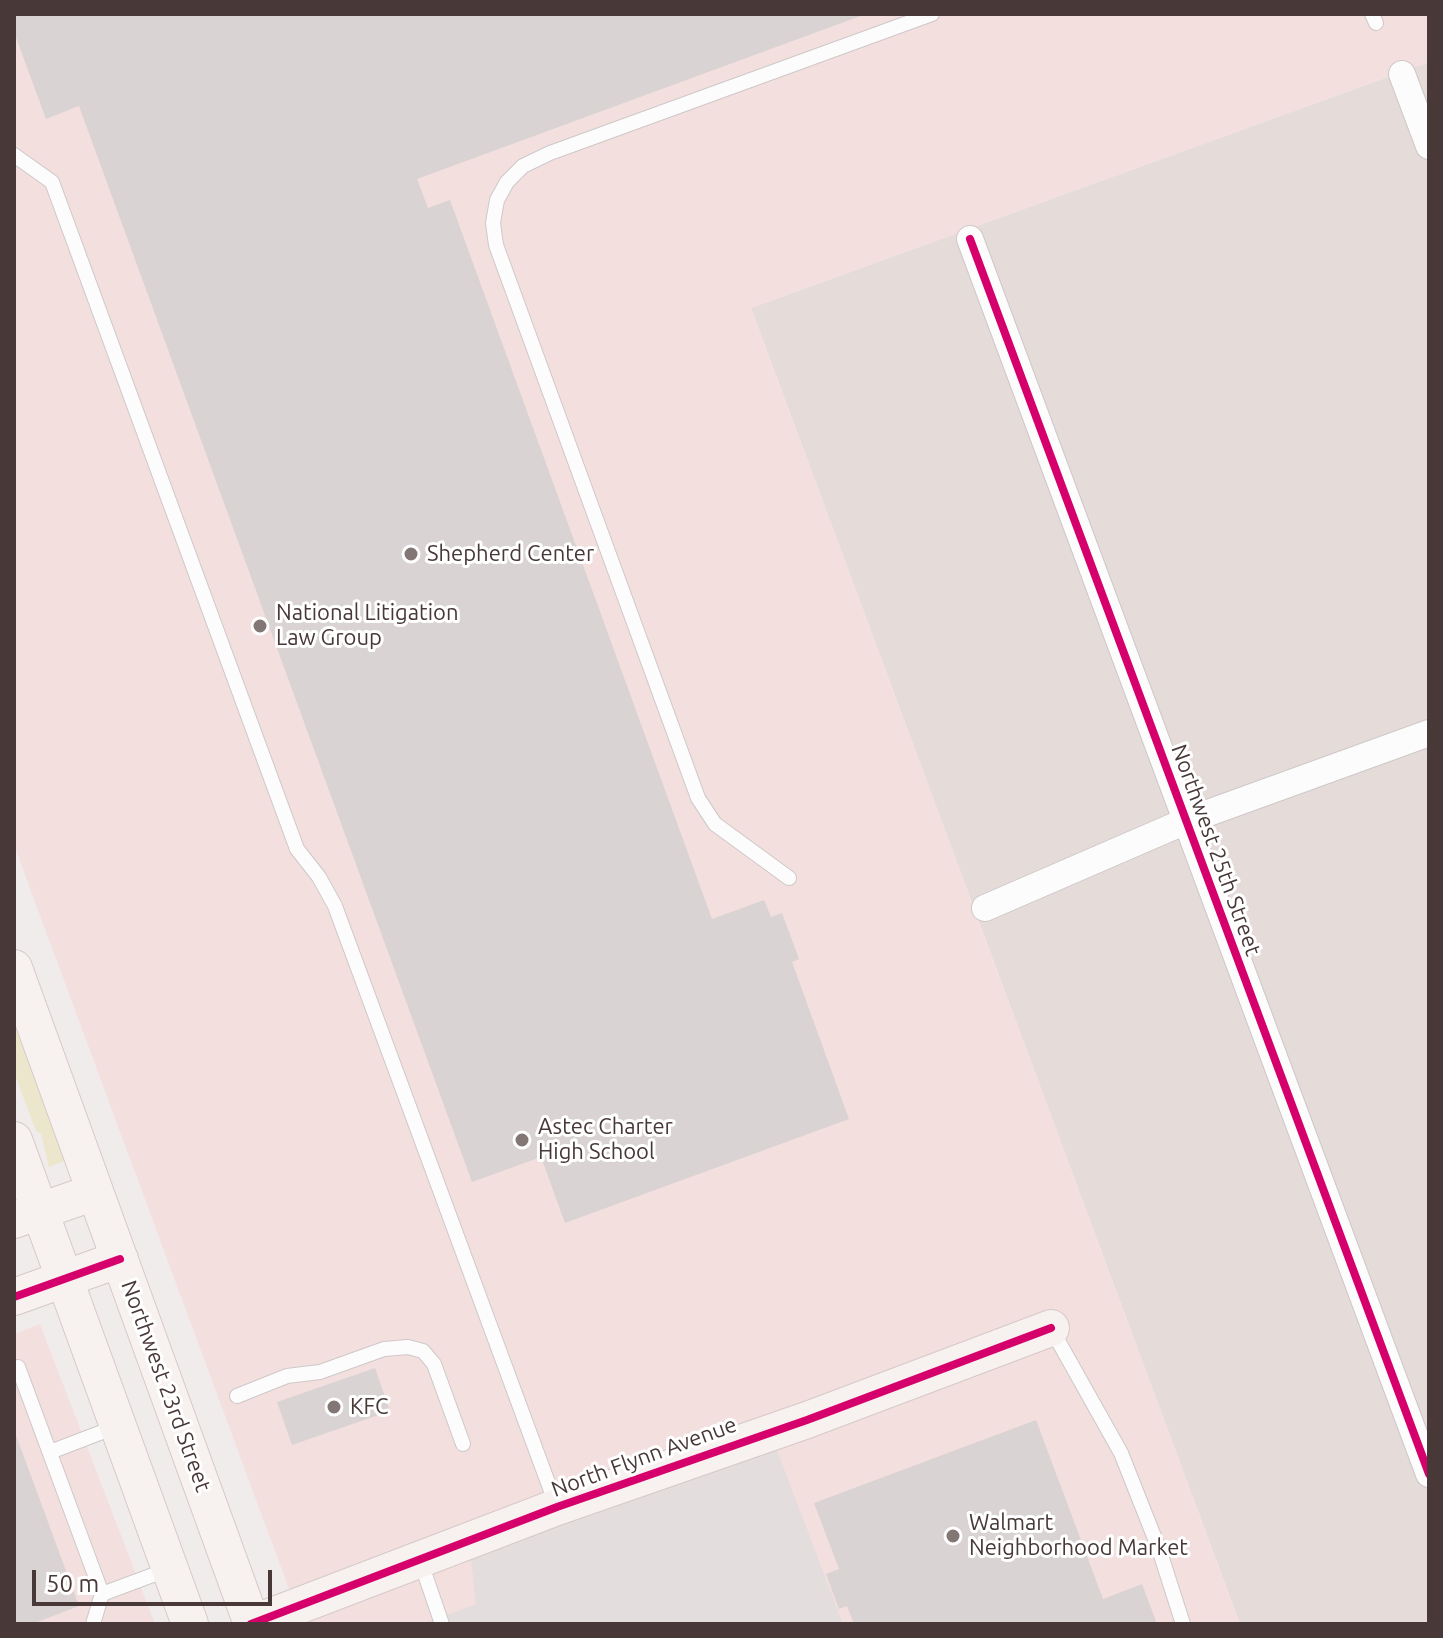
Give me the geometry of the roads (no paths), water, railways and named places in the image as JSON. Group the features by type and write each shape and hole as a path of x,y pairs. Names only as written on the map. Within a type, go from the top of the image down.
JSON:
{"main road":[{"name":"Northwest 23rd Street","path":"14,968 251,1624"},
{"path":"14,1140 27,1216 65,1279 190,1624"},
{"path":"27,1216 95,1192"},
{"path":"14,1297 120,1259"},
{"name":"North Flynn Avenue","path":"251,1624 557,1507 807,1420 1051,1328"}],"street":[{"path":"1402,74 1429,146"},
{"name":"Northwest 25th Street","path":"970,239 1429,1474"},
{"path":"985,908 1186,821 1429,733"}],"lane":[{"path":"789,878 715,824 698,798 496,245 493,223 497,200 507,182 523,166 550,153 932,14"},
{"path":"14,155 52,182 297,849 319,877 335,906 557,1507"},
{"path":"1051,1328 1121,1453 1159,1549 1183,1624"},
{"path":"237,1396 287,1376 320,1372 384,1349 408,1347 423,1351 434,1364 463,1444"},
{"path":"14,1369 18,1367 102,1594 93,1624"},
{"path":"50,1452 118,1426"},
{"path":"420,1560 442,1624"},
{"path":"102,1594 170,1569"}],"place":[{"name":"Shepherd Center","path":"411,554"},
{"name":"National Litigation Law Group","path":"260,626"},
{"name":"Astec Charter High School","path":"522,1140"},
{"name":"KFC","path":"334,1407"},
{"name":"Walmart Neighborhood Market","path":"953,1536"}]}
